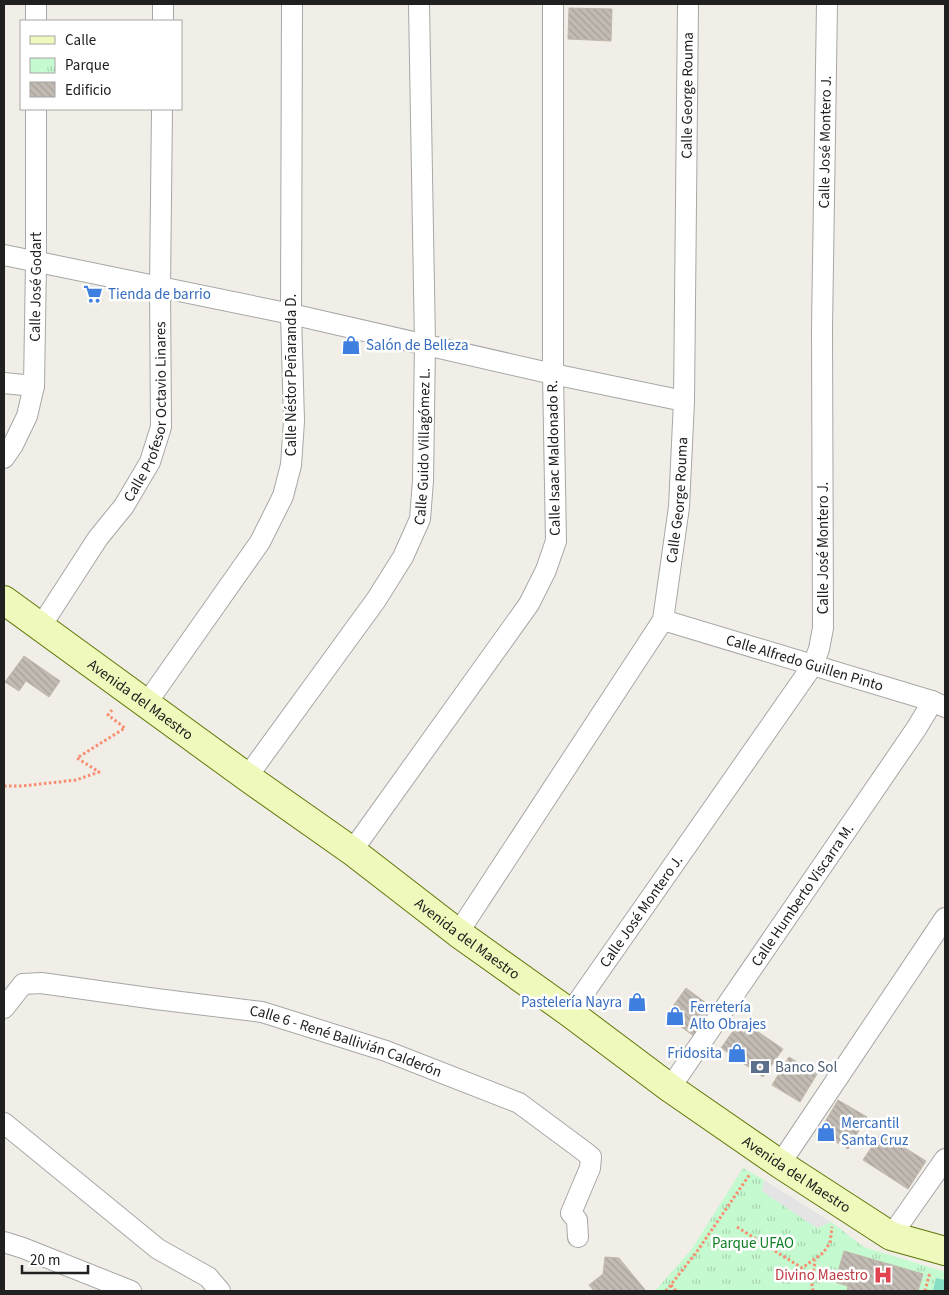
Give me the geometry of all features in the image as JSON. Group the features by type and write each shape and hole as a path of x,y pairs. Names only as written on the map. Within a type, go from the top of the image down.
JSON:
{"main road":[{"name":"Avenida del Maestro","path":"4,600 352,851 458,934 570,1013 670,1088 891,1236 945,1251"}],"street":[{"path":"36,4 36,20"},
{"path":"163,4 163,20"},
{"name":"Calle Néstor Peñaranda D.","path":"146,704 260,542 282,496 291,465 294,421 291,314 292,4"},
{"name":"Calle Guido Villagómez L.","path":"247,777 376,600 402,557 420,519 423,481 425,344 419,4"},
{"name":"Calle Isaac Maldonado R.","path":"352,851 529,604 546,570 556,541 552,374 553,4"},
{"name":"Calle George Rouma","path":"458,934 663,620 679,507 684,401 688,4"},
{"name":"Calle José Montero J.","path":"570,1013 813,665 820,649 824,628 822,328 827,4"},
{"name":"Calle José Godart","path":"4,458 13,445 27,416 34,386 36,110"},
{"name":"Calle Profesor Octavio Linares","path":"41,626 98,538 124,506 150,462 161,426 162,110"},
{"path":"4,255 291,314 552,374 684,401"},
{"path":"4,383 34,386"},
{"name":"Calle Alfredo Guillen Pinto","path":"663,620 939,704"},
{"name":"Calle Humberto Viscarra M.","path":"670,1088 927,711 939,704"},
{"path":"772,1158 945,918"},
{"name":"Calle 6 - René Ballivián Calderón","path":"4,1008 23,984 41,983 262,1012 386,1051 519,1103 591,1157 590,1168 570,1213 577,1220 578,1237"},
{"path":"4,1123 158,1249 208,1277 220,1291"},
{"path":"891,1236 945,1159"},
{"path":"4,1242 131,1291"}],"path":[{"path":"4,786 76,780 99,772 77,758 125,728 108,715 111,709 119,714"},
{"path":"666,1291 772,1158"},
{"path":"737,1227 802,1268 824,1253 830,1243 833,1224"},
{"path":"813,1291 815,1259"},
{"path":"671,1285 676,1291"}],"green space":[{"name":"Parque UFAO","path":"743,1168 764,1180 762,1191 817,1228 831,1222 864,1247 945,1272 945,1291 655,1291 691,1250"},
{"path":"936,1278 945,1280 945,1291 933,1291"}],"shaded area":[{"path":"764,1180 831,1222 817,1228 762,1191"}],"building":[{"path":"569,8 612,9 611,41 568,39"},
{"path":"24,656 60,681 49,697 26,681 19,691 5,682"},
{"path":"686,988 714,1009 694,1036 666,1016"},
{"path":"741,1020 783,1049 763,1077 721,1048"},
{"path":"789,1057 817,1074 800,1102 772,1085"},
{"path":"838,1100 867,1117 848,1149 819,1132"},
{"path":"881,1133 926,1161 908,1189 863,1160"},
{"path":"844,1251 923,1274 918,1291 847,1291 848,1286 835,1282"},
{"path":"605,1257 619,1258 646,1291 594,1291 589,1285 603,1274"}],"place":[{"name":"Tienda de barrio","path":"93,294"},
{"name":"Salón de Belleza","path":"351,345"},
{"name":"Pastelería Nayra","path":"637,1002"},
{"name":"Ferretería Alto Obrajes","path":"675,1016"},
{"name":"Fridosita","path":"737,1053"},
{"name":"Banco Sol","path":"760,1067"},
{"name":"Mercantil Santa Cruz","path":"826,1132"},
{"name":"Divino Maestro","path":"883,1275"}]}
